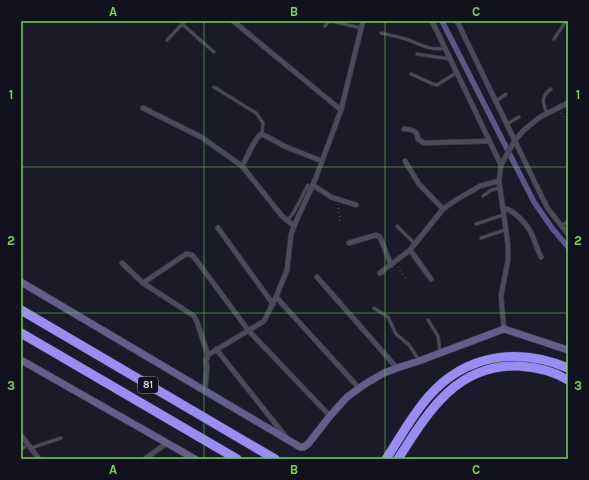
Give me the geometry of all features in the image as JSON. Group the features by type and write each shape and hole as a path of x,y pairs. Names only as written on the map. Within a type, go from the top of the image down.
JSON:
{"highway":[{"name":"81","path":"21,310 275,459"},
{"name":"81","path":"21,333 236,459"},
{"path":"386,459 414,415 429,396 441,384 468,366 505,356 516,356 555,362 568,368"},
{"path":"398,459 427,415 448,391 470,376 497,367 528,367 547,370 568,380"},
{"path":"180,426 227,459"}],"main road":[{"path":"21,282 300,447 304,447 308,444 347,397 359,388 384,373 420,361 440,352 504,329 551,345 568,349"},
{"path":"21,360 195,459"}],"street":[{"path":"233,21 341,110"},
{"path":"208,354 264,321 273,304 287,270 291,235 294,226 310,185 322,161 341,110 362,21"},
{"path":"432,21 501,165"},
{"path":"457,21 548,209 568,234"},
{"path":"504,329 501,296 508,260 508,245 499,181 501,165 515,140 524,130 547,113 568,103"},
{"path":"143,108 201,137 242,166 287,221 294,226"},
{"path":"404,129 415,131 418,139 424,142 489,141"},
{"path":"242,166 255,141 261,134 286,147 322,161"},
{"path":"405,161 419,184 444,209"},
{"path":"380,273 410,250 444,209 480,186 499,181"},
{"path":"310,185 338,200 356,205"},
{"path":"503,208 508,208 512,211 527,227 541,258"},
{"path":"218,228 273,304"},
{"path":"349,243 376,235 380,237 393,264"},
{"path":"410,250 431,278"},
{"path":"143,283 186,254 192,255 248,330 330,416"},
{"path":"122,263 143,283 194,316 208,354 206,361 208,367 205,391"},
{"path":"317,277 397,368"},
{"path":"276,297 359,388"},
{"path":"216,349 289,441"},
{"path":"21,435 38,459"},
{"path":"146,459 167,443"}],"lane":[{"path":"167,40 185,21"},
{"path":"325,26 330,21 361,28"},
{"path":"554,39 567,21"},
{"path":"182,24 214,52"},
{"path":"381,33 407,40 428,48 438,50 445,48"},
{"path":"417,54 450,60"},
{"path":"411,74 437,85 457,72"},
{"path":"214,87 256,113 263,123 261,134"},
{"path":"547,113 543,104 543,97 552,89"},
{"path":"496,101 506,94"},
{"path":"507,124 519,117"},
{"path":"287,221 310,185"},
{"path":"483,196 491,190 500,188"},
{"path":"476,224 504,214"},
{"path":"561,226 568,222"},
{"path":"396,226 415,244"},
{"path":"481,238 506,230"},
{"path":"374,308 388,317 396,334 409,345 420,361"},
{"path":"428,320 438,336 440,352"},
{"path":"21,449 61,438"}],"path":[{"path":"558,107 564,119"},
{"path":"338,200 340,223"},
{"path":"393,264 405,278"}],"waterway":[{"path":"442,21 534,202 552,228 568,247"}]}
